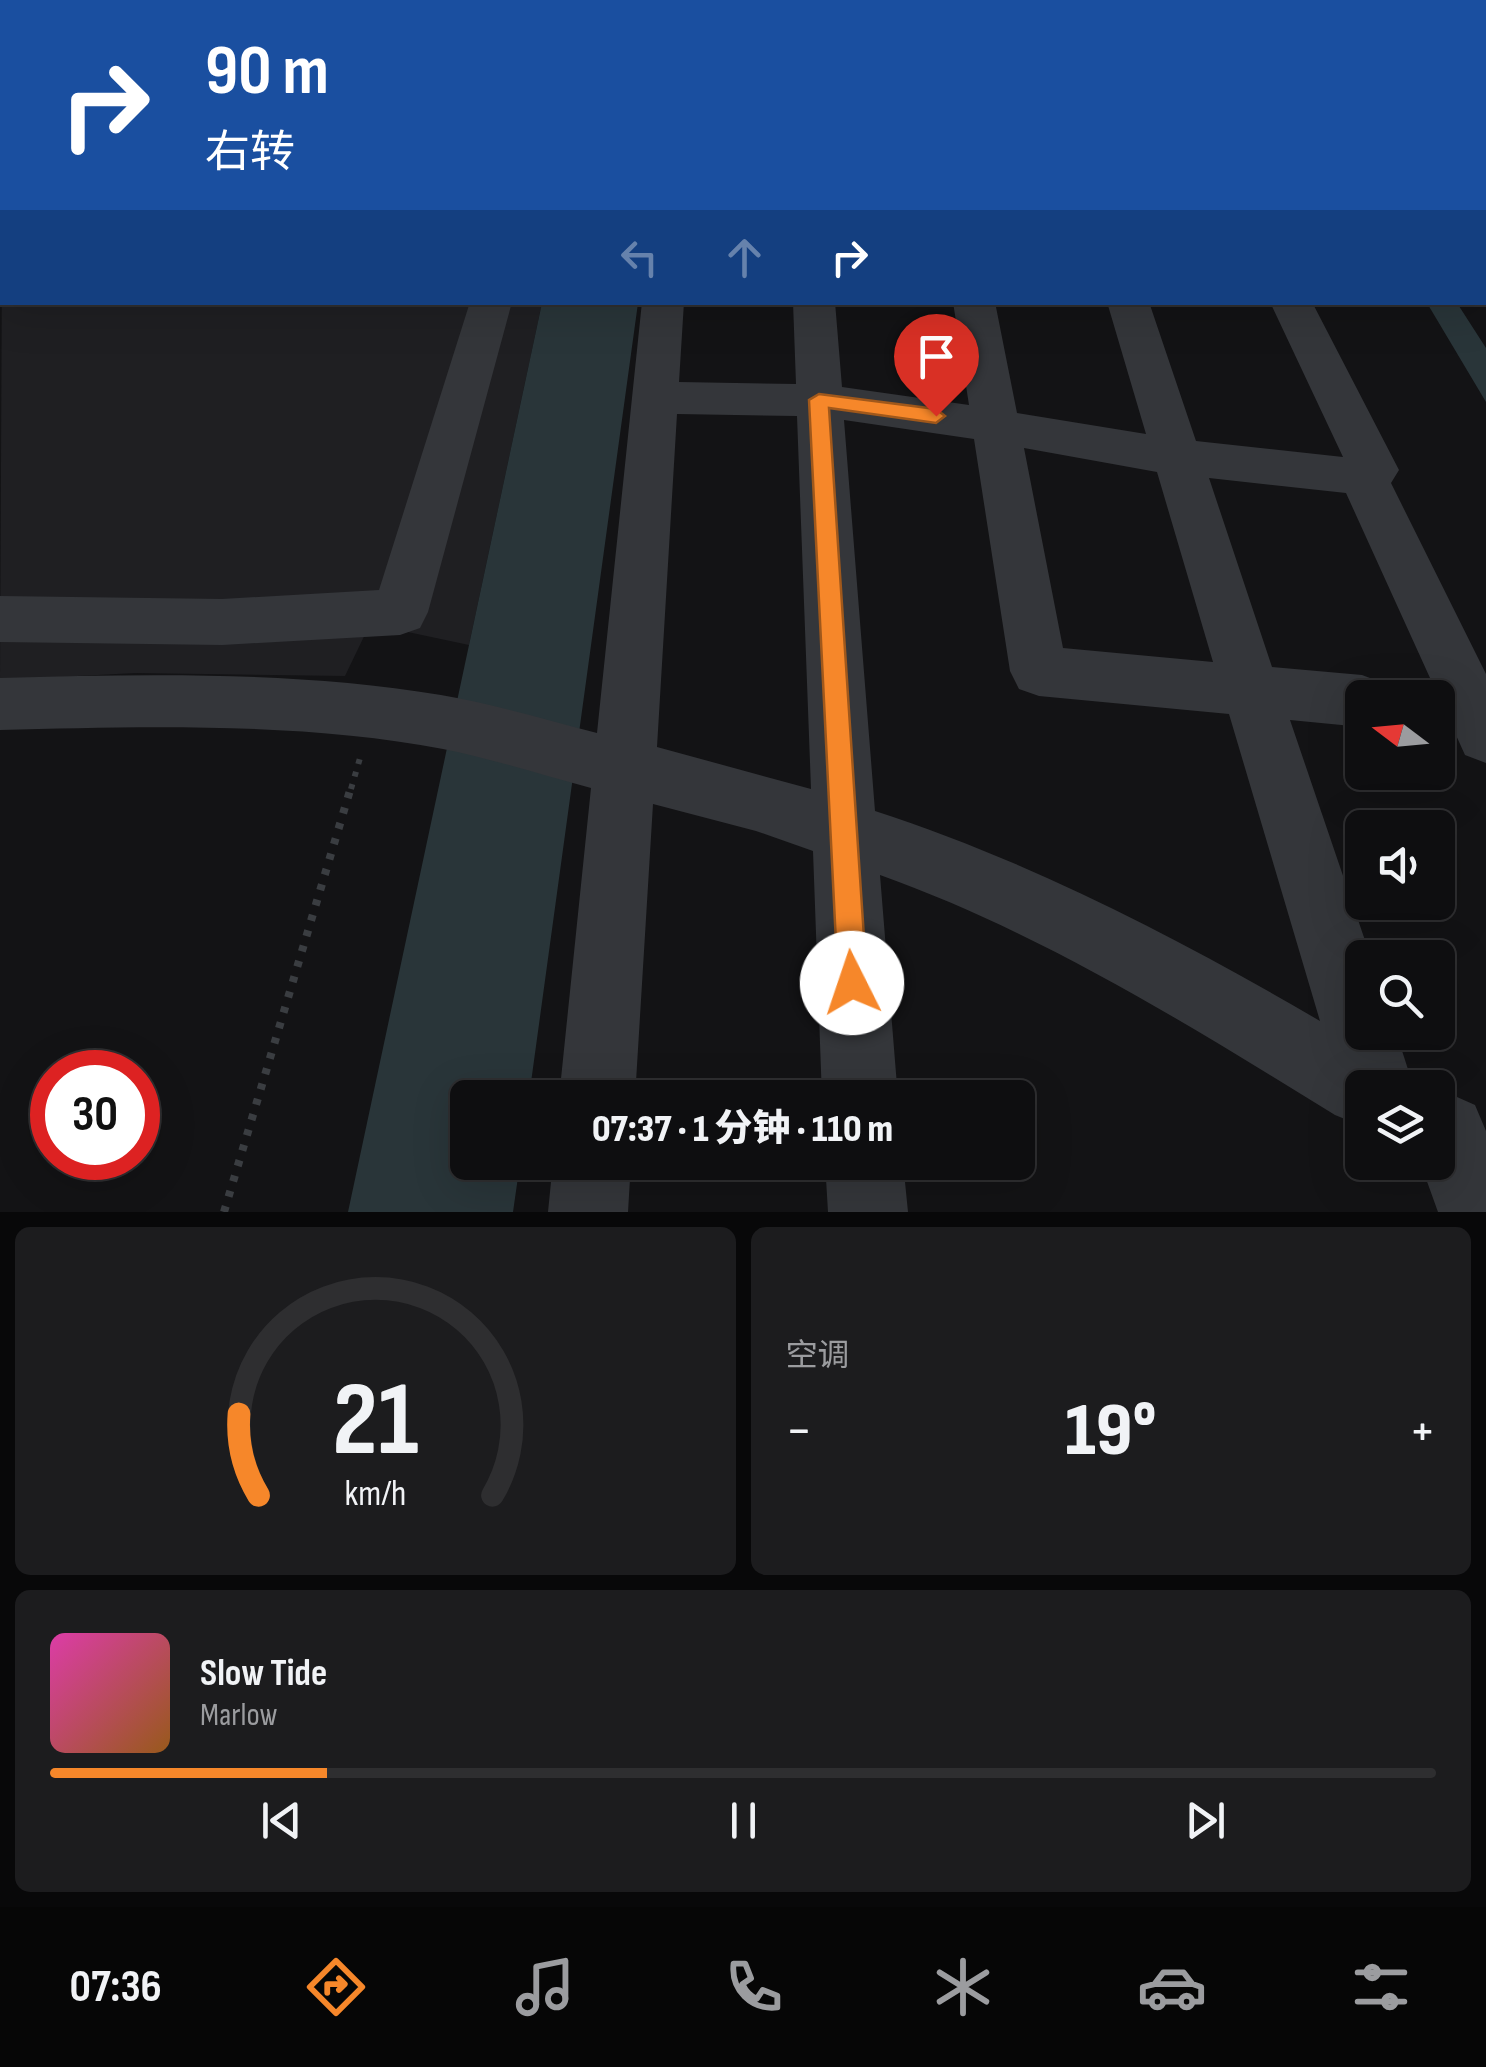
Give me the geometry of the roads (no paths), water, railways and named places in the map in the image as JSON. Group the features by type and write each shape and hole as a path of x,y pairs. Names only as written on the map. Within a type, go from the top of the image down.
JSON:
{"street":[{"path":"0,619 222,622 400,612 490,305"},
{"path":"597,1080 605,762 654,398 663,305"},
{"path":"814,305 859,1080"},
{"path":"975,305 1040,671 1345,699"},
{"path":"1129,305 1371,1070"},
{"path":"654,398 819,400 1175,458 1363,477 1374,470 1292,305"},
{"path":"1363,477 1466,718"},
{"path":"185,701 222,622"},
{"path":"0,704 185,701 374,713 444,722 756,801 957,870 1170,973 1345,1078"},
{"path":"1457,1135 1478,1212"},
{"path":"588,1212 591,1180"},
{"path":"865,1180 868,1212"}]}
